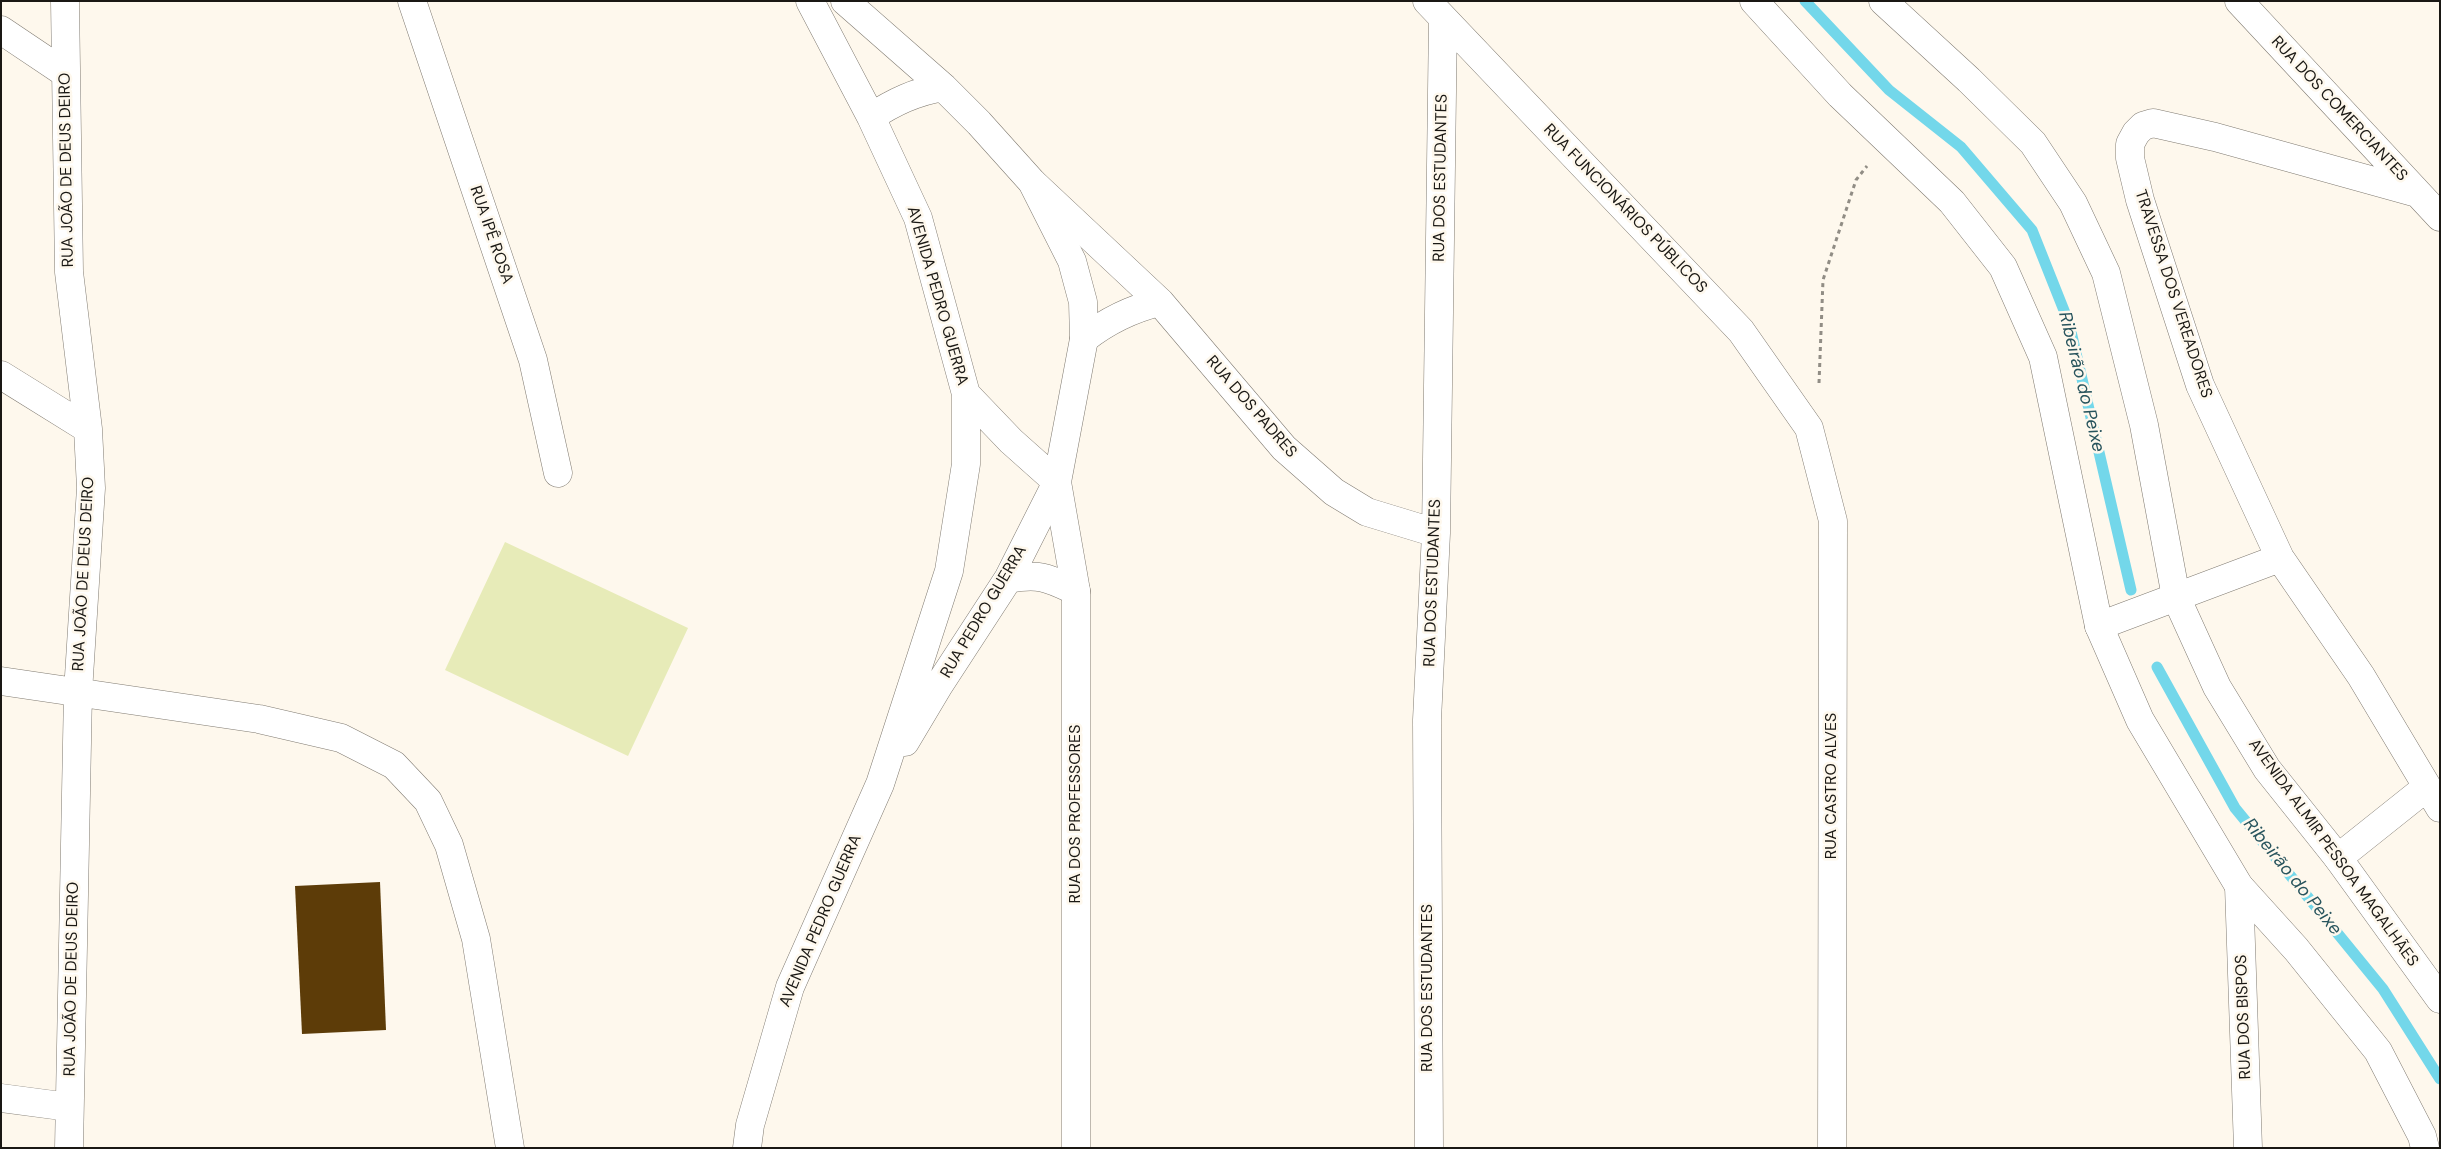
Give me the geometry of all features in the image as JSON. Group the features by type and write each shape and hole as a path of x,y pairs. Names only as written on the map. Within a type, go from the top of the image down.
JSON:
{"street":[{"name":"RUA JOÃO DE DEUS DEIRO","path":"65,1 70,272 88,429 91,488 78,692 69,1148"},
{"name":"RUA IPÊ ROSA","path":"412,1 533,360 558,473"},
{"name":"AVENIDA PEDRO GUERRA","path":"810,1 871,117 918,218 966,394 966,464"},
{"name":"RUA PEDRO GUERRA","path":"846,1 942,87 979,123 1032,182 1072,261 1083,302 1084,339 1057,482 1008,579 939,685 880,784"},
{"path":"1754,1 1840,95 1952,202 2002,267 2043,358 2099,626 2140,720 2240,886 2296,950 2378,1051 2422,1136 2425,1148"},
{"name":"AVENIDA ALMIR PESSOA MAGALHÃES","path":"1883,1 1969,80 2033,143 2073,203 2106,273 2144,424 2176,597 2217,687 2267,769 2338,858 2440,999"},
{"name":"RUA DOS COMERCIANTES","path":"2239,1 2440,217"},
{"name":"RUA FUNCIONÁRIOS PÚBLICOS","path":"1435,10 1741,331 1809,428"},
{"name":"RUA DOS ESTUDANTES","path":"1429,1148 1427,720 1436,534 1435,10"},
{"path":"1,30 65,73"},
{"path":"871,117 894,102 911,95 942,87"},
{"name":"TRAVESSA DOS VEREADORES","path":"2417,193 2215,137 2153,123 2144,126 2136,133 2130,144 2130,158 2140,200 2200,384 2280,558 2361,676 2433,798"},
{"name":"RUA DOS PADRES","path":"1032,182 1160,302 1284,448 1334,492 1367,512 1436,534"},
{"path":"1084,339 1105,323 1134,308 1160,302"},
{"path":"1,375 88,429"},
{"path":"966,394 1011,441 1057,482"},
{"name":"RUA CASTRO ALVES","path":"1809,428 1833,521 1832,1148"},
{"name":"RUA PEDRO GUERRA","path":"880,784 949,572 966,464"},
{"name":"RUA DOS PROFESSORES","path":"1057,482 1076,591 1076,1148"},
{"path":"2099,626 2280,558"},
{"path":"1008,579 1027,575 1045,577 1076,591"},
{"path":"1,681 259,719 341,738 394,765 428,801 449,845 476,939 510,1148"},
{"name":"AVENIDA PEDRO GUERRA","path":"747,1148 750,1125 790,987 880,784"},
{"path":"2338,858 2433,798"},
{"name":"RUA DOS BISPOS","path":"2240,886 2248,1148"},
{"path":"1,1098 69,1108"}],"path":[{"path":"1809,428 1820,379 1823,280 1856,180 1887,139"}],"green space":[{"path":"505,542 688,628 628,756 445,670"}],"building":[{"path":"380,882 386,1030 302,1034 295,886"}],"waterway":[{"name":"Ribeirão do Peixe","path":"1805,1 1889,90 1961,147 2032,230 2069,323 2131,590"},
{"name":"Ribeirão do Peixe","path":"2157,667 2235,808 2383,989 2440,1079"}]}
